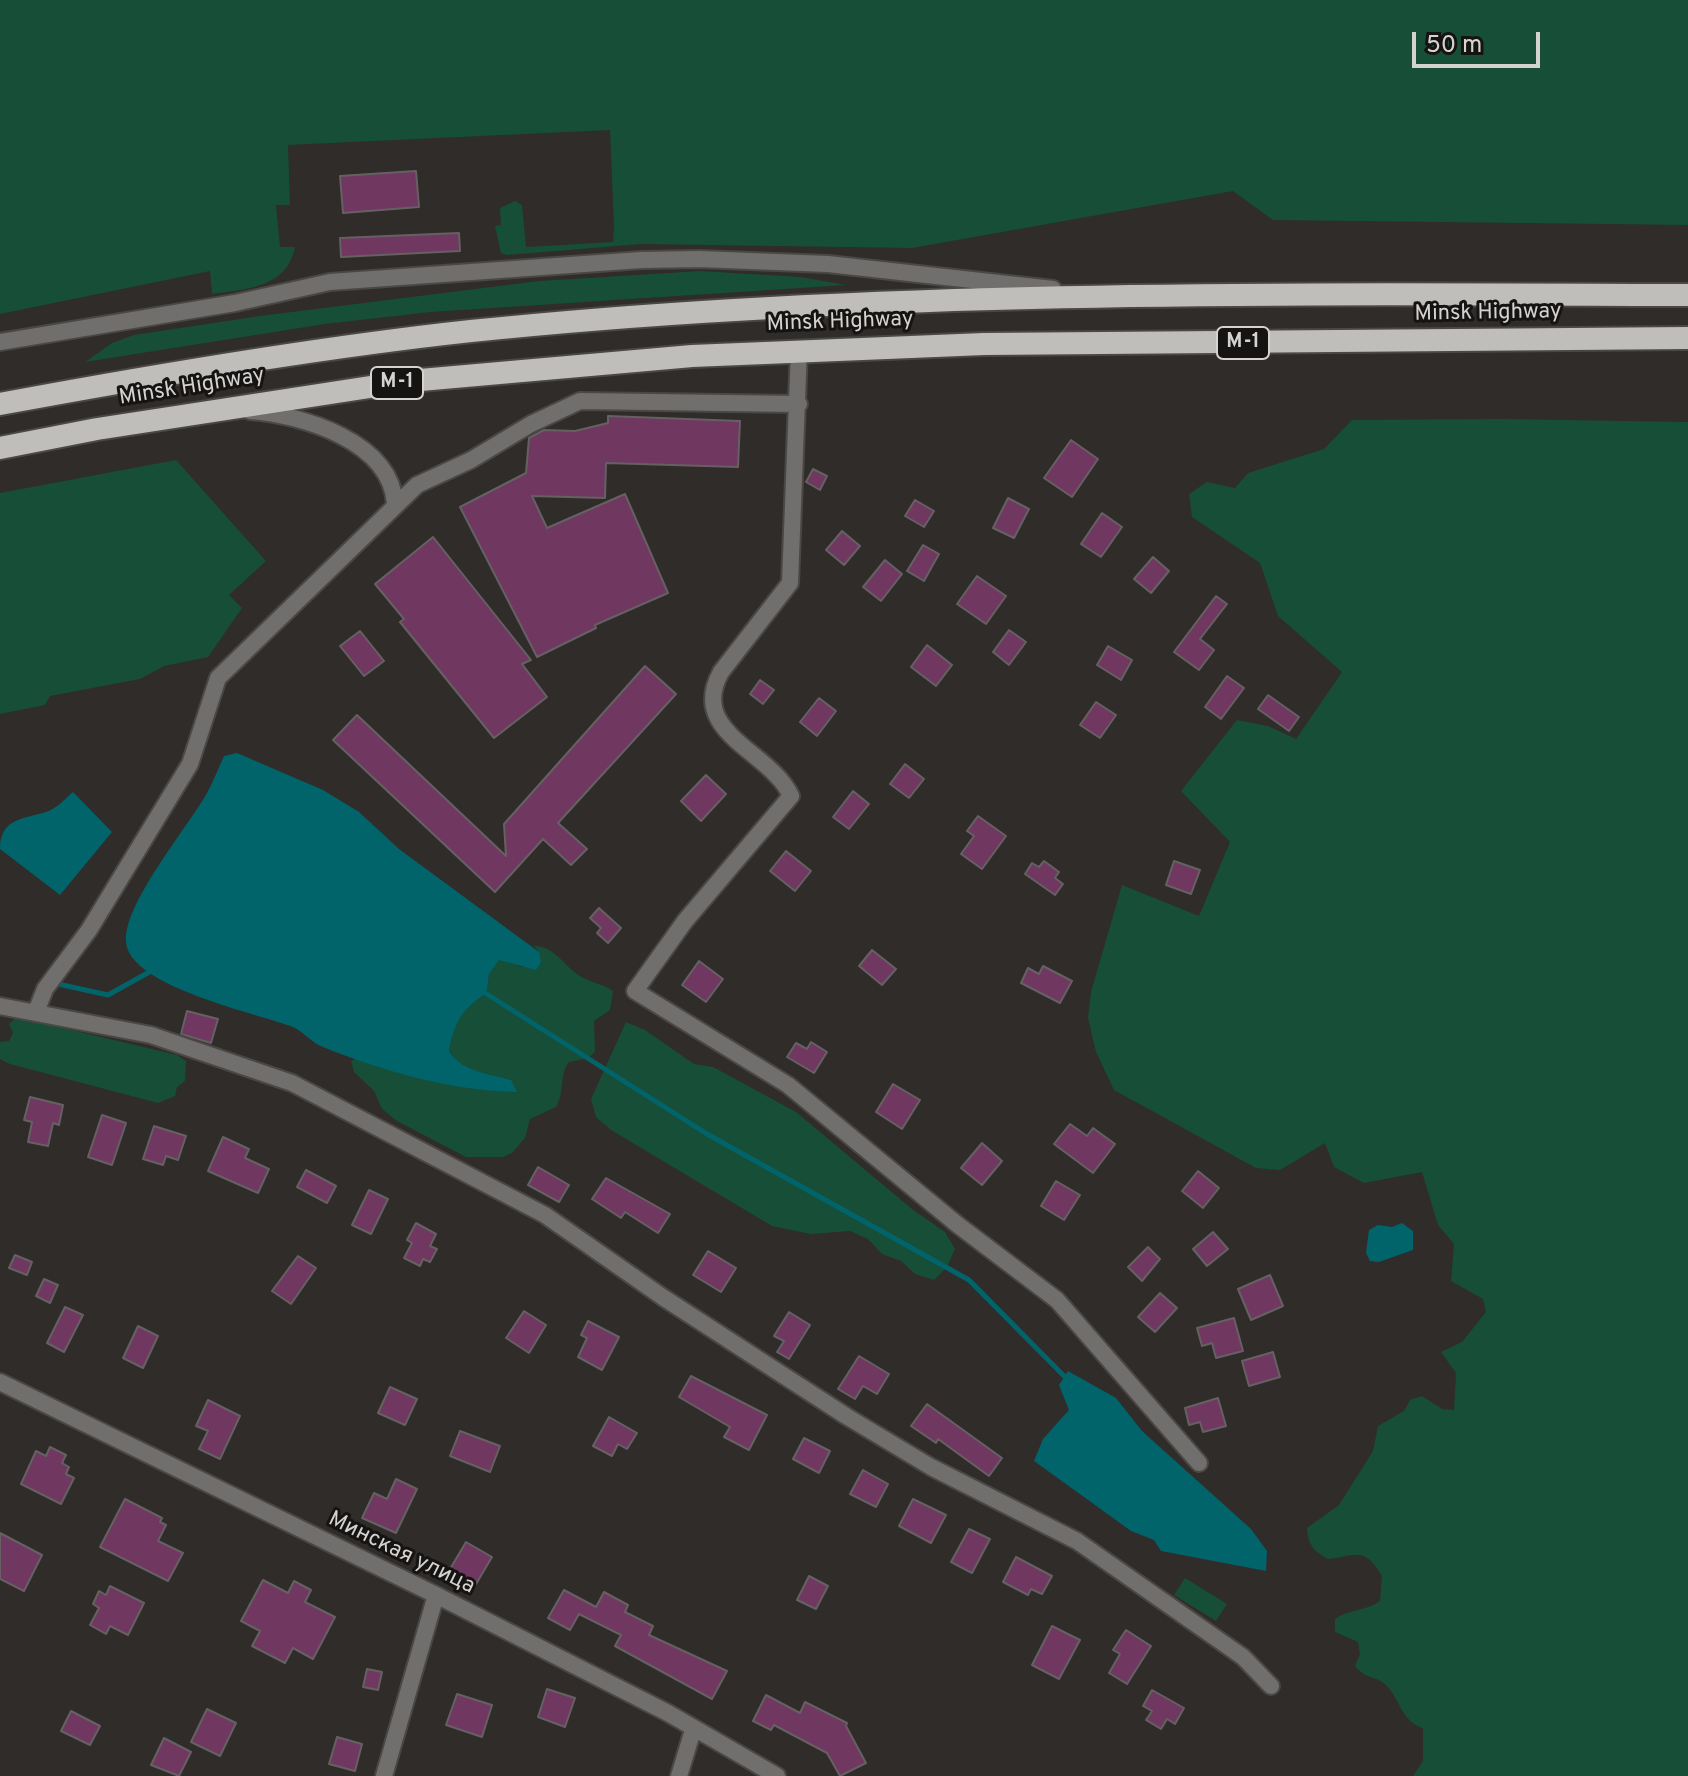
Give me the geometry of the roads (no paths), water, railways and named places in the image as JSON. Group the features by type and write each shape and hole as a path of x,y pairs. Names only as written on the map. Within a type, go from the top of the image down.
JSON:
{"highway":[{"name":"Minsk Highway","path":"0,404 248,362 469,332 742,310 1130,296 1688,295"},
{"name":"Minsk Highway","path":"0,448 223,409 409,381 799,349 1688,338"}],"street":[{"path":"0,342 235,303 330,282 641,260 828,264 1130,296"},
{"path":"799,349 790,583 713,686 717,719 731,736 784,779 791,796 685,921 635,991 788,1085 946,1216 1057,1300 1199,1463"},
{"path":"36,1012 45,989 89,930 190,764 218,678 417,485 471,460 531,424 580,401 799,404"},
{"path":"223,409 292,415 326,428 379,464 389,477 395,504"},
{"path":"389,477 417,485"},
{"path":"0,1006 151,1035 292,1083 545,1215 664,1298 846,1416 931,1467 1077,1541 1243,1657 1271,1686"},
{"name":"Минская улица","path":"0,1382 436,1595 668,1713 777,1776"},
{"path":"384,1776 436,1595"},
{"path":"679,1776 693,1730"}],"water":[{"path":"237,753 323,790 359,812 399,849 539,952 541,962 536,970 499,960 489,974 487,993 461,1017 449,1051 468,1067 511,1080 517,1092 443,1084 369,1064 319,1045 293,1027 171,985 133,958 126,942 134,908 157,867 206,795 224,756"},
{"path":"73,792 112,832 60,895 0,849 1,839 4,831 15,822 50,811"},
{"path":"1402,1223 1413,1231 1413,1250 1379,1262 1370,1261 1366,1253 1369,1230 1378,1225 1392,1227"},
{"path":"1068,1371 1116,1398 1142,1431 1251,1529 1267,1551 1266,1571 1161,1551 1154,1540 1131,1531 1034,1461 1043,1439 1069,1410 1059,1385"}],"waterway":[{"path":"58,984 108,995 153,970"},
{"path":"482,991 707,1134 969,1280 1064,1376"}]}
